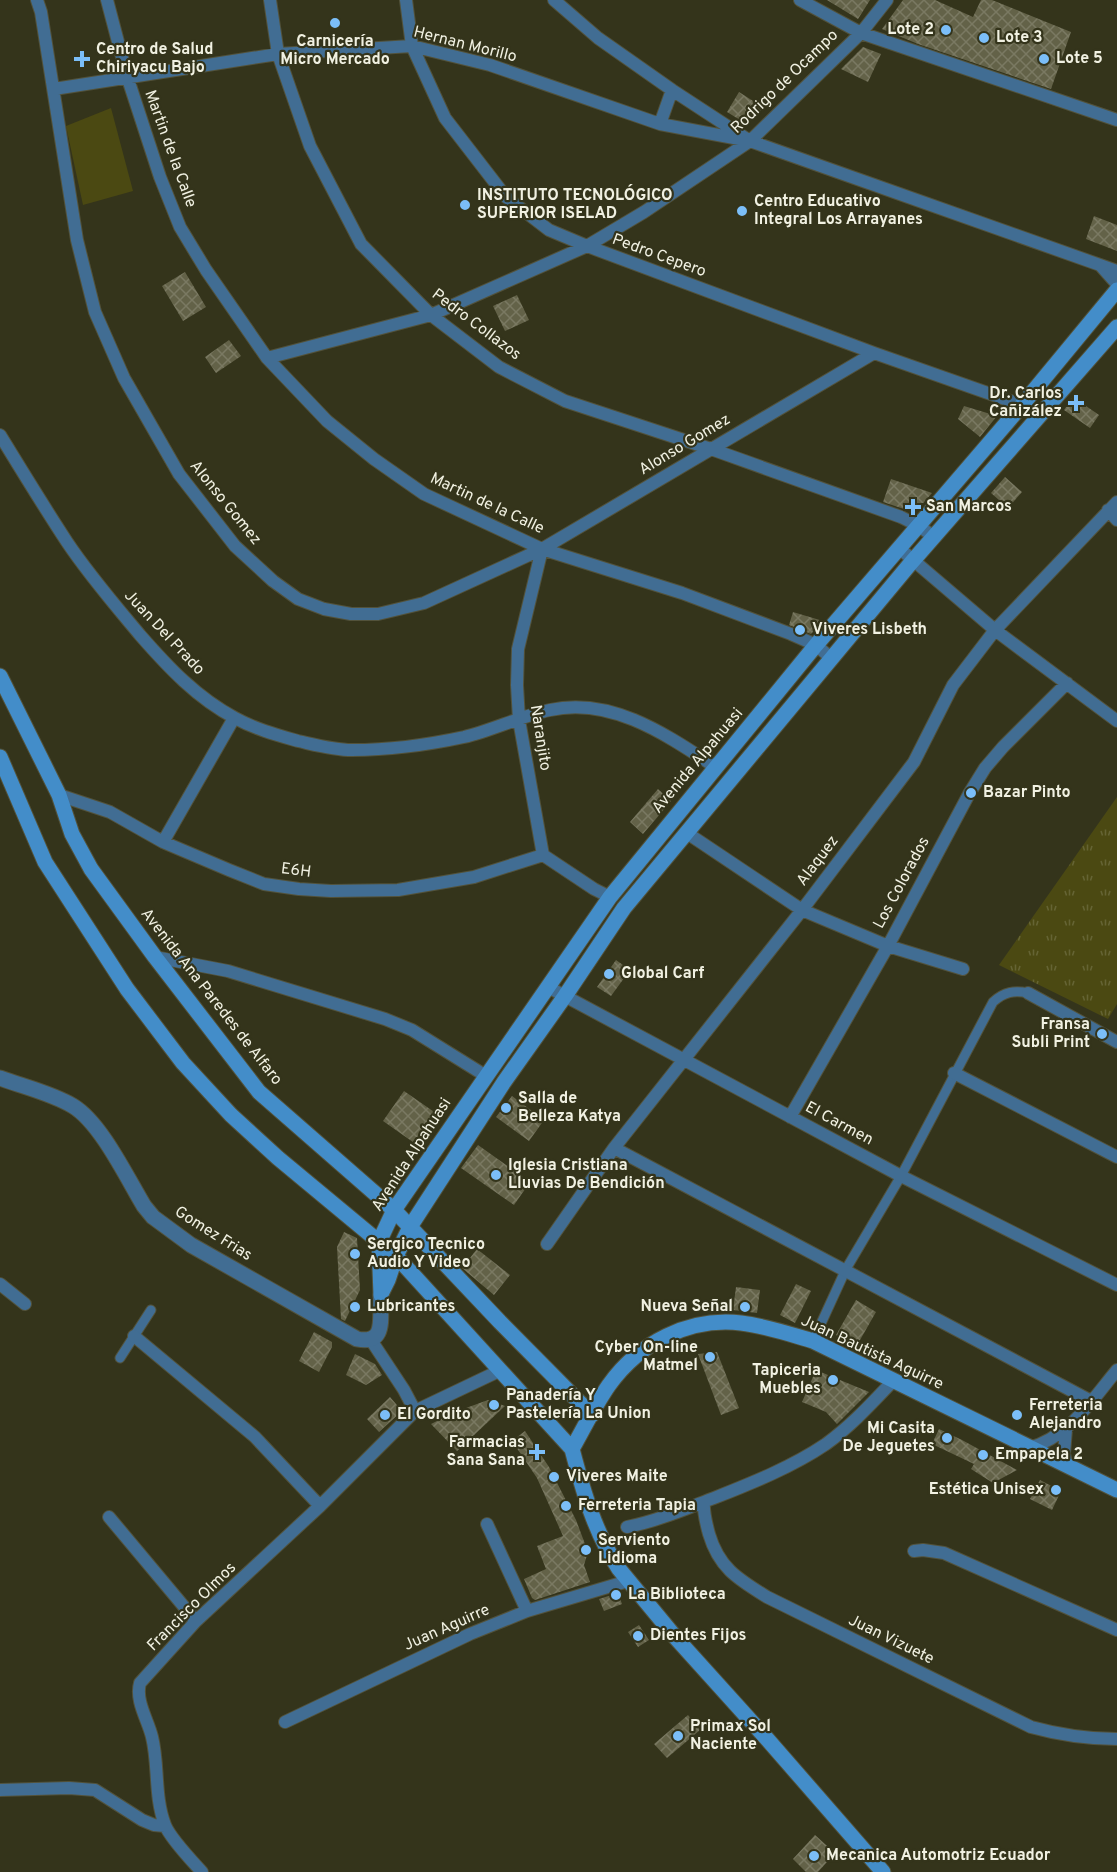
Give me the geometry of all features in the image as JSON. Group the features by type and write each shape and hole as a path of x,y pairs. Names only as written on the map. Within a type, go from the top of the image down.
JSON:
{"main road":[{"name":"Avenida Alpahuasi","path":"381,1295 379,1242 394,1210 610,897 816,645 920,526 1117,290"},
{"name":"Avenida Alpahuasi","path":"381,1295 410,1227 504,1082 624,908 913,560 1117,327"},
{"name":"Avenida Ana Paredes de Alfaro","path":"0,676 59,795 72,834 92,869 155,957 259,1092 394,1210 592,1415"},
{"path":"0,757 45,862 127,989 183,1063 247,1130 396,1256 572,1449 598,1531 611,1557 628,1581 883,1872"},
{"name":"Juan Bautista Aguirre","path":"572,1449 609,1385 630,1360 660,1338 680,1330 708,1324 738,1323 771,1328 813,1341 1117,1490"}],"street":[{"name":"Alonso Gomez","path":"37,0 41,12 78,240 95,312 124,378 179,474 235,546 273,581 298,599 324,609 351,614 378,614 424,603 542,549 874,353"},
{"name":"Martin de la Calle","path":"107,0 127,76 160,177 180,227 206,270 267,358 327,421 374,459 424,494 542,549 681,593 816,645 831,658"},
{"name":"Pedro Collazos","path":"270,0 278,54 309,146 361,244 430,315 499,367 566,401 711,449 901,517 920,526 933,537"},
{"name":"Pedro Cepero","path":"406,0 412,46 445,118 506,197 549,230 586,246 874,353 1022,405"},
{"path":"554,0 598,38 750,141 1117,271"},
{"path":"800,0 861,33 1117,120"},
{"name":"Rodrigo de Ocampo","path":"267,358 430,315 586,246 644,212 750,141 861,33 887,0"},
{"name":"Hernan Morillo","path":"54,89 278,54 412,46 490,65 660,124 750,141"},
{"path":"660,124 672,90"},
{"path":"1100,265 1117,284"},
{"name":"Juan Del Prado","path":"0,435 68,544 115,605 166,664 199,695 234,718 261,730 320,746 350,750 412,747 466,736 553,709 592,708 614,712 675,741 717,768"},
{"path":"1112,506 1117,520"},
{"name":"Alaquez","path":"547,1245 614,1149 802,910 914,762 953,685 995,630 1112,506"},
{"path":"899,548 995,630 1117,721"},
{"name":"Naranjito","path":"542,549 518,649 517,685 519,720 543,855"},
{"name":"Los Colorados","path":"790,1117 888,946 985,768 1067,683"},
{"path":"163,842 234,718"},
{"name":"E6H","path":"59,795 110,812 163,842 264,884 299,889 398,890 474,877 543,855"},
{"path":"687,833 802,910 888,946 963,969"},
{"path":"543,855 610,897"},
{"path":"155,957 228,971 385,1019 412,1030 486,1076"},
{"name":"El Carmen","path":"548,987 901,1176 1117,1285"},
{"path":"813,1341 846,1269 901,1176 993,1002 1009,992 1028,993 1117,1042"},
{"path":"954,1073 1117,1157"},
{"name":"Gomez Frias","path":"0,1078 61,1100 80,1111 97,1128 153,1217 191,1245 357,1339 371,1340"},
{"path":"614,1149 846,1269 1091,1401"},
{"path":"0,1284 23,1306 0,1289"},
{"name":"Avenida Alpahuasi","path":"371,1340 376,1338 380,1332 381,1295"},
{"path":"120,1358 152,1310"},
{"path":"134,1336 255,1437 320,1506"},
{"path":"371,1340 416,1411"},
{"name":"Francisco Olmos","path":"202,1872 165,1826 156,1786 153,1738 138,1690 140,1683 196,1621 320,1506 416,1411 501,1370"},
{"path":"1029,1448 1055,1438 1066,1429 1117,1370"},
{"path":"627,1527 705,1502 777,1470 826,1443 850,1424 893,1381"},
{"path":"1066,1429 1064,1448 1066,1466"},
{"name":"Juan Vizuete","path":"705,1502 707,1530 719,1559 738,1579 767,1597 1031,1727 1061,1735 1090,1739 1117,1739"},
{"path":"109,1517 196,1621"},
{"path":"487,1524 527,1611"},
{"path":"914,1551 944,1553 1117,1630"},
{"name":"Juan Aguirre","path":"285,1722 470,1634 527,1611 628,1581"},
{"path":"0,1790 69,1788 95,1790 142,1820 154,1825 165,1826"}],"green space":[{"path":"111,108 133,191 83,205 66,126"},
{"path":"1117,797 1117,1004 1108,1019 999,965"}],"building":[{"path":"827,0 870,0 858,19"},
{"path":"903,0 935,0 973,17 981,0 992,0 1071,32 1051,89 918,44 882,29"},
{"path":"863,47 881,54 868,82 841,69"},
{"path":"739,92 764,108 749,122 745,123 727,112"},
{"path":"1094,216 1117,225 1117,251 1086,239"},
{"path":"185,272 206,307 183,321 162,286"},
{"path":"517,295 529,320 505,331 493,306"},
{"path":"229,340 241,356 216,373 205,357"},
{"path":"1073,397 1099,415 1090,428 1064,410"},
{"path":"964,406 997,416 980,437 958,419"},
{"path":"1005,477 1022,492 1008,508 991,493"},
{"path":"891,479 932,493 918,509 910,511 883,502"},
{"path":"793,612 823,621 811,634 789,625"},
{"path":"658,789 671,801 643,834 630,822"},
{"path":"616,960 630,970 611,996 597,987"},
{"path":"404,1091 440,1116 420,1147 383,1121"},
{"path":"512,1096 544,1120 529,1141 496,1117"},
{"name":"Iglesia Cristiana Lluvias De Bendición","path":"478,1145 530,1182 514,1205 461,1168"},
{"path":"344,1232 357,1238 360,1290 345,1321 341,1319 337,1247"},
{"path":"477,1249 510,1275 494,1295 462,1268"},
{"path":"796,1284 811,1291 795,1323 780,1315"},
{"path":"736,1287 760,1290 757,1313 733,1310"},
{"path":"856,1300 876,1312 856,1347 836,1335"},
{"path":"314,1332 332,1342 332,1347 319,1372 299,1361"},
{"path":"717,1352 739,1408 721,1415 698,1354"},
{"path":"355,1354 375,1364 382,1375 366,1385 346,1375"},
{"path":"816,1370 869,1392 837,1424 826,1412 802,1402"},
{"name":"El Gordito","path":"390,1397 402,1411 379,1432 367,1419"},
{"path":"488,1400 505,1406 457,1451 431,1424 455,1412"},
{"path":"939,1429 1017,1470 993,1483 971,1469 974,1464 932,1444"},
{"path":"525,1431 549,1467 576,1520 588,1552 584,1565 590,1582 535,1600 524,1579 546,1569 537,1546 563,1536 537,1478 512,1441"},
{"path":"1040,1480 1061,1491 1052,1510 1030,1499"},
{"path":"618,1593 622,1604 604,1611 599,1599"},
{"name":"Dientes Fijos","path":"639,1625 649,1640 638,1647 628,1632"},
{"name":"Primax Sol Naciente","path":"688,1715 700,1730 667,1758 654,1744"},
{"name":"Mecanica Automotriz Ecuador","path":"815,1835 835,1853 818,1872 806,1872 793,1859"}],"place":[{"name":"Carnicería Micro Mercado","path":"335,23"},
{"name":"Lote 2","path":"946,30"},
{"name":"Lote 3","path":"984,38"},
{"name":"Centro de Salud Chiriyacu Bajo","path":"82,59"},
{"name":"Lote 5","path":"1044,59"},
{"name":"INSTITUTO TECNOLÓGICO SUPERIOR ISELAD","path":"465,205"},
{"name":"Centro Educativo Integral Los Arrayanes","path":"742,211"},
{"name":"Dr. Carlos Cañizález","path":"1076,403"},
{"name":"San Marcos","path":"913,507"},
{"name":"Viveres Lisbeth","path":"800,630"},
{"name":"Bazar Pinto","path":"971,793"},
{"name":"Global Carf","path":"609,974"},
{"name":"Fransa Subli Print","path":"1102,1034"},
{"name":"Salla de Belleza Katya","path":"506,1108"},
{"name":"Iglesia Cristiana Lluvias De Bendición","path":"496,1175"},
{"name":"Sergico Tecnico Audio Y Video","path":"355,1254"},
{"name":"Lubricantes","path":"355,1307"},
{"name":"Nueva Señal","path":"745,1307"},
{"name":"Cyber On-line Matmel","path":"710,1357"},
{"name":"Tapiceria Muebles","path":"833,1380"},
{"name":"Panadería Y Pastelería La Union","path":"494,1405"},
{"name":"El Gordito","path":"385,1415"},
{"name":"Ferreteria Alejandro","path":"1017,1415"},
{"name":"Mi Casita De Jeguetes","path":"947,1438"},
{"name":"Farmacias Sana Sana","path":"537,1452"},
{"name":"Empapela 2","path":"983,1455"},
{"name":"Viveres Maite","path":"554,1477"},
{"name":"Estética Unisex","path":"1056,1490"},
{"name":"Ferreteria Tapia","path":"566,1506"},
{"name":"Serviento Lidioma","path":"586,1550"},
{"name":"La Biblioteca","path":"616,1595"},
{"name":"Dientes Fijos","path":"638,1636"},
{"name":"Primax Sol Naciente","path":"678,1736"},
{"name":"Mecanica Automotriz Ecuador","path":"814,1856"}]}
